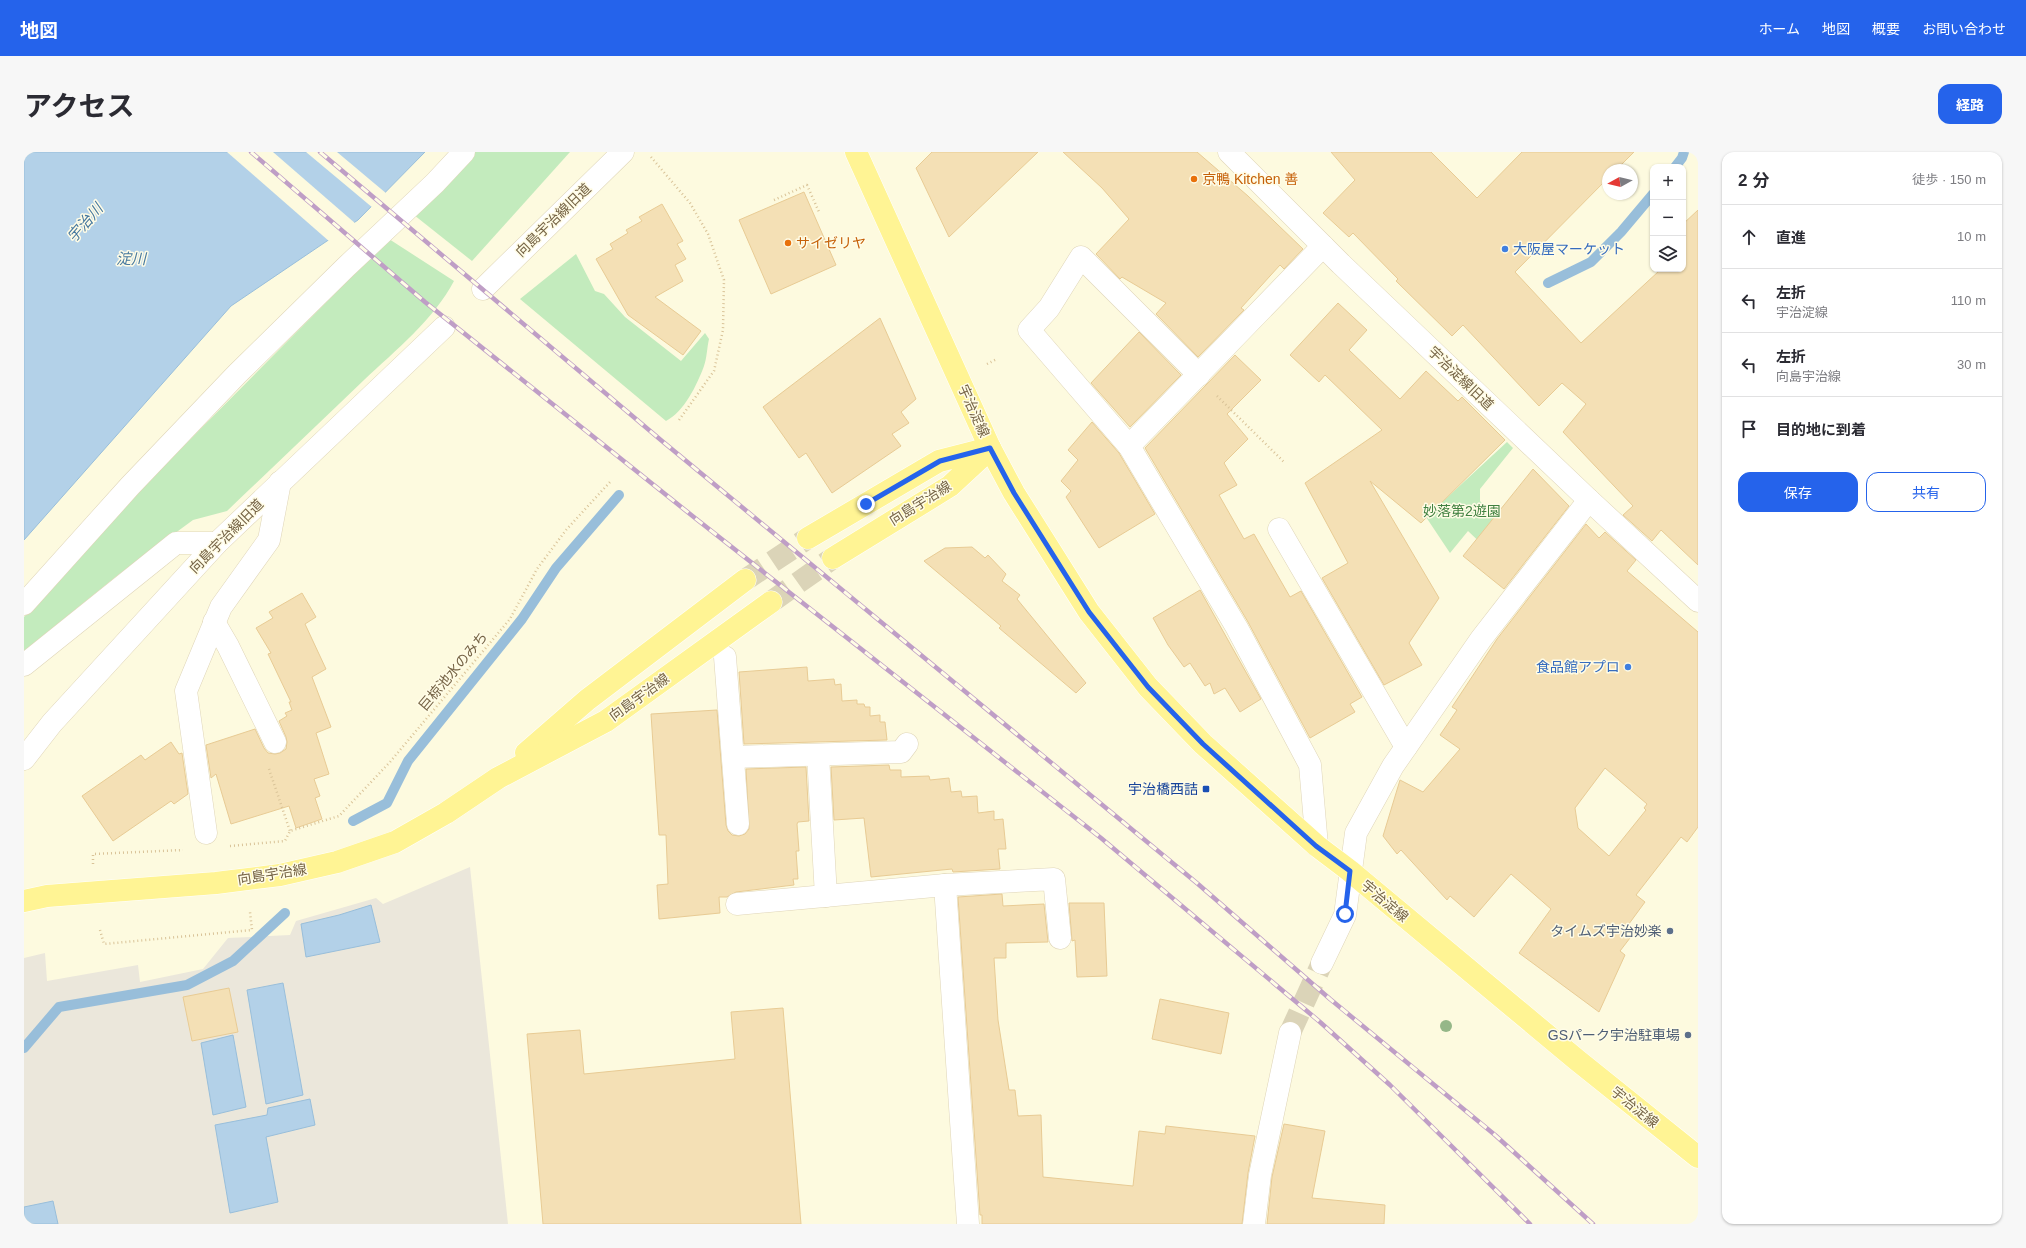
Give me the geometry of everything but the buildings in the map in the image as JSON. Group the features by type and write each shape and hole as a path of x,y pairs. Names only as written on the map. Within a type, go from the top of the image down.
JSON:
{"main road":[{"name":"宇治淀線","path":"856,152 990,448 1014,493 1089,612 1148,687 1203,744 1316,846 1350,871 1561,1047 1698,1158"},
{"name":"向島宇治線","path":"808,538 940,461 990,448"},
{"name":"向島宇治線","path":"833,558 950,486 990,448"},
{"name":"向島宇治線","path":"498,778 587,700 745,580"},
{"name":"向島宇治線","path":"24,901 47,896 216,883 280,874 337,862 395,842 446,813 498,778 606,722 771,602"}],"street":[{"path":"24,604 130,486 226,386 346,267 435,183 464,152"},
{"name":"向島宇治線旧道","path":"483,289 623,152"},
{"name":"宇治淀線旧道","path":"1237,155 1323,246 1589,500 1698,601"},
{"path":"1129,446 1323,246"},
{"path":"1199,375 1080,257 1049,308 1029,330 1129,446 1236,628 1310,765 1316,846"},
{"name":"向島宇治線旧道","path":"24,759 52,723 217,543 444,327"},
{"path":"207,841 186,691 220,607 269,540 280,482"},
{"path":"1322,963 1345,914 1356,833 1393,766 1481,639 1589,500"},
{"path":"1279,529 1406,747"},
{"path":"24,665 176,543 217,543"},
{"path":"214,622 228,646 275,742"},
{"path":"725,657 734,757 738,824"},
{"path":"734,757 901,752 907,744"},
{"path":"818,755 826,896"},
{"path":"737,904 945,885 1054,879 1060,938"},
{"path":"945,885 968,1224"},
{"path":"1254,1224 1260,1176 1290,1033"}],"path":[{"path":"647,152 690,203 708,234 724,280 723,330 714,371 679,420"},
{"path":"774,200 807,185 819,212"},
{"path":"987,364 997,359"},
{"path":"1199,375 1206,386 1284,462"},
{"name":"巨椋池水のみち","path":"290,832 339,816 390,762 510,619 537,569 566,530 610,482"},
{"path":"93,865 93,854 207,841 285,841 290,832 263,751 275,742"},
{"path":"100,930 104,944 252,930 250,912"}],"shaded area":[{"path":"470,867 508,1224 24,1224 24,958 45,953 47,981 138,965 140,982 203,969 228,938 290,935 296,921 376,898 383,904"}],"green space":[{"path":"475,152 570,152 472,261 414,215"},
{"path":"389,239 454,281 446,295 425,321 401,346 227,511 193,520 118,575 24,651 24,617 135,495"},
{"path":"576,254 595,291 604,294 625,317 681,361 705,333 709,339 705,363 694,389 679,411 666,421 520,299"},
{"name":"妙落第2遊園","path":"1507,442 1513,448 1480,489 1480,501 1504,528 1488,550 1468,531 1450,553 1426,517"}],"water":[{"name":"淀川","path":"24,152 425,152 358,220 231,306 24,540"},
{"path":"371,905 380,942 306,957 301,924 339,915"},
{"path":"283,983 303,1095 266,1104 247,990"},
{"path":"233,1035 246,1107 213,1115 201,1043"},
{"path":"310,1099 315,1125 266,1137 278,1202 230,1213 215,1125 267,1115 268,1108"},
{"path":"53,1201 58,1224 24,1224 24,1207"}],"pier":[{"path":"227,152 273,152 356,224 330,242"},
{"path":"306,152 337,152 387,194 373,208"}],"waterway":[{"path":"1677,164 1684,152"},
{"path":"1548,283 1591,262 1621,232 1650,198"},
{"path":"353,821 387,803 408,761 522,619 556,568 619,495"},
{"path":"24,1048 59,1007 187,985 233,961 285,913"}],"tunnel":[{"path":"745,580 808,538"},
{"path":"771,602 833,558"},
{"path":"1290,1033 1322,963"}],"railway":[{"path":"251,152 425,302 695,518 1101,838 1320,1022 1390,1085 1530,1224"},
{"path":"320,152 662,441 1198,884 1330,999 1495,1135 1593,1224"}],"place":[{"name":"京鴨 Kitchen 善","path":"1194,179"},
{"name":"サイゼリヤ","path":"788,243"},
{"name":"大阪屋マーケット","path":"1505,249"},
{"name":"食品館アプロ","path":"1628,667"},
{"name":"宇治橋西詰","path":"1206,789"},
{"name":"タイムズ宇治妙楽","path":"1670,931"},
{"name":"GSパーク宇治駐車場","path":"1688,1035"}],"route":[{"path":"866,504 940,461 990,448 1014,493 1089,612 1148,687 1203,744 1316,846 1350,871 1345,914"}],"water label":[{"name":"宇治川","path":"85,223"}]}
